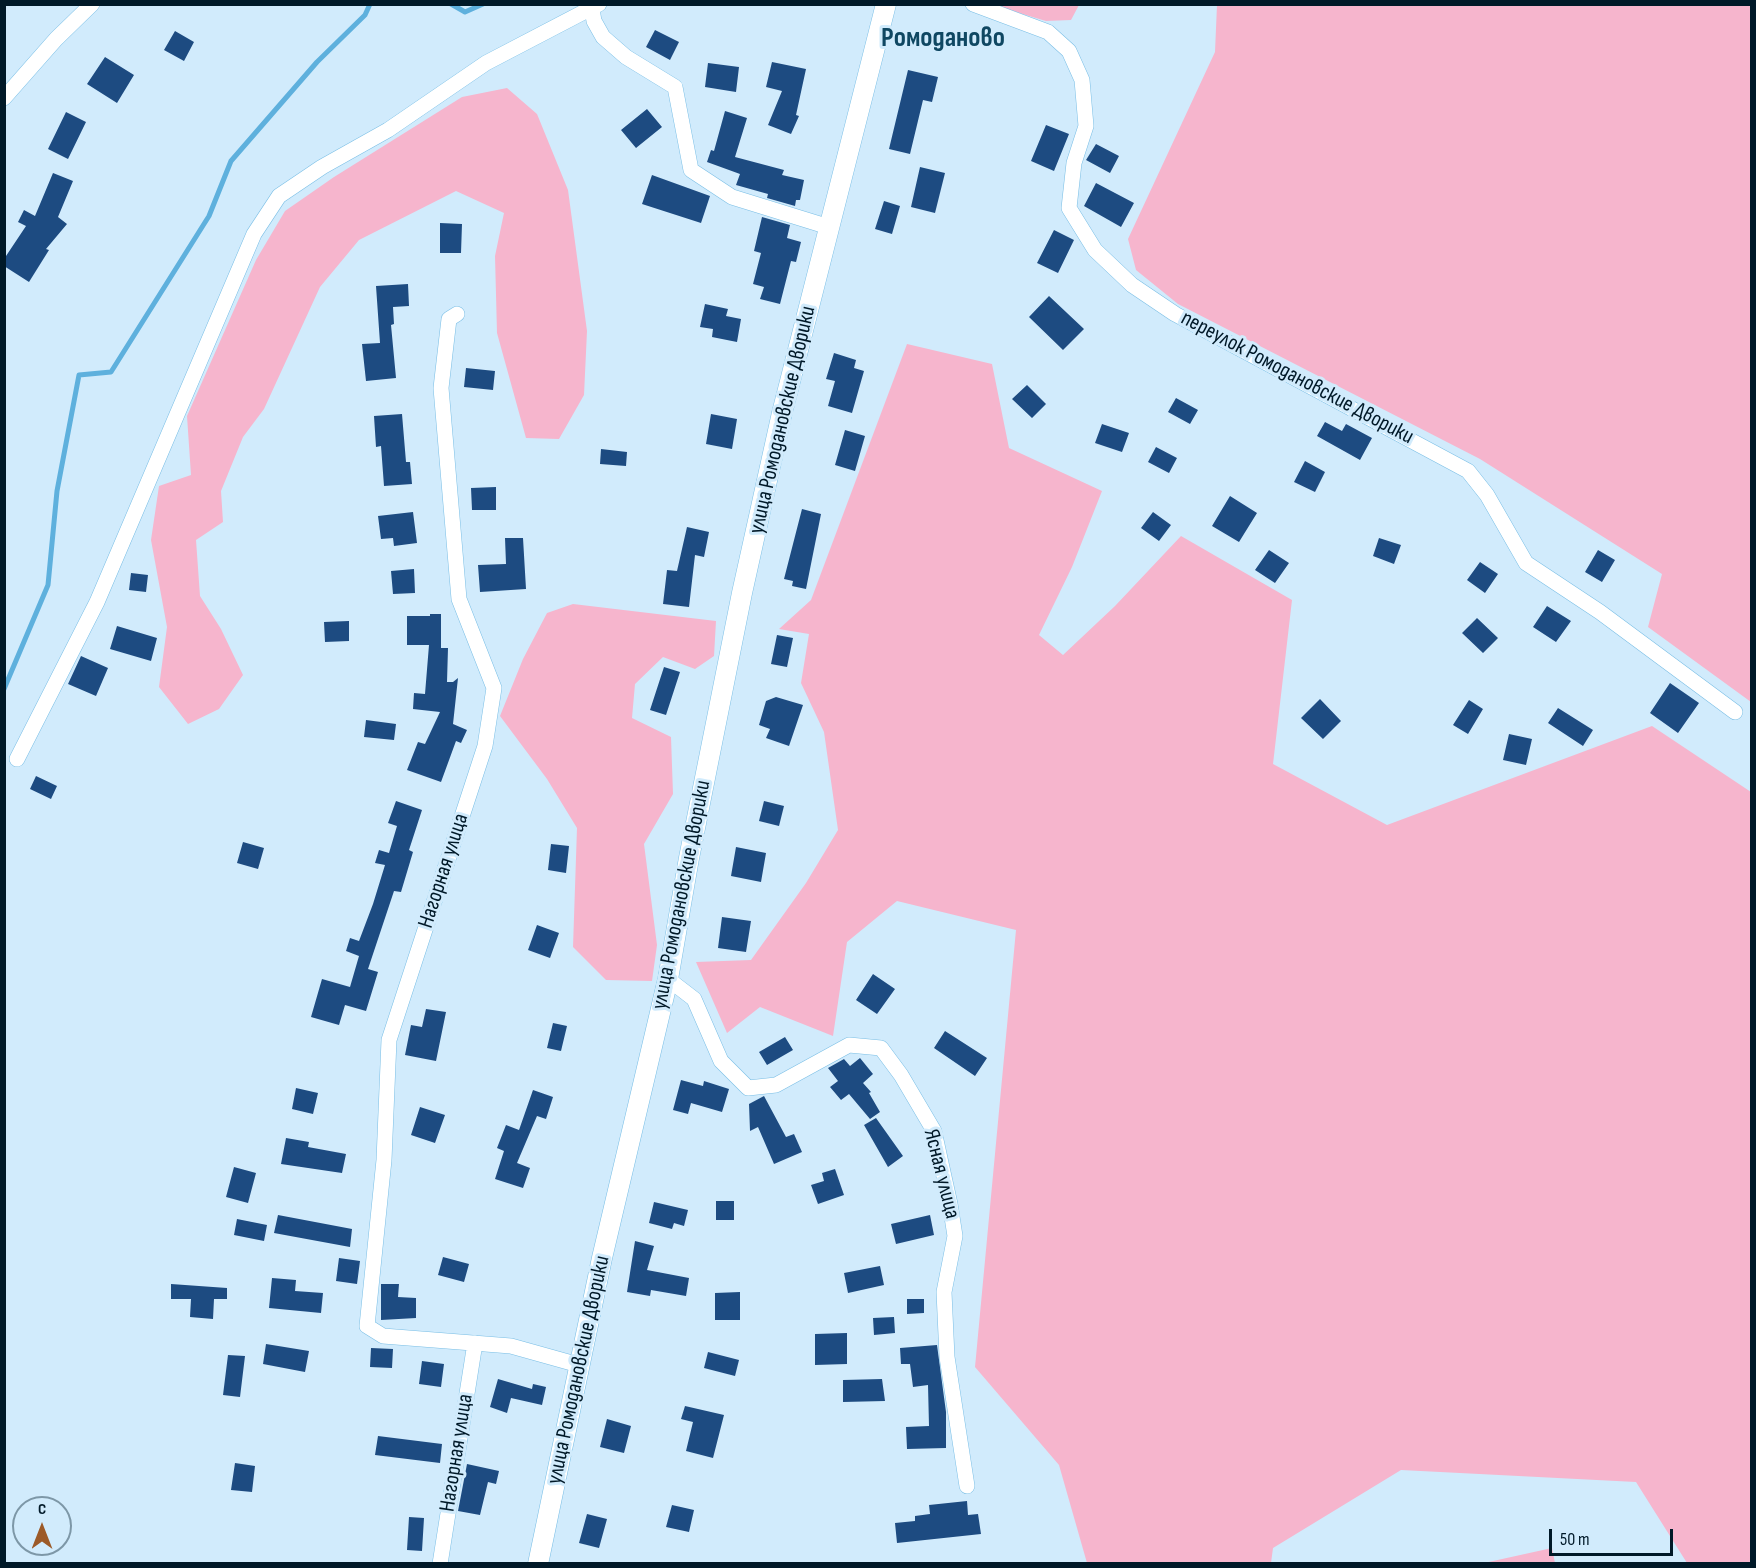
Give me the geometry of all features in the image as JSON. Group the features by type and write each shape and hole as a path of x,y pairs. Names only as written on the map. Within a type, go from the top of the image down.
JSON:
{"street":[{"path":"4,98 56,39 92,4"},
{"name":"улица Ромодановские Дворики","path":"538,1563 579,1365 668,979 689,858 745,581 782,413 886,4"},
{"name":"переулок Ромодановские Дворики","path":"974,4 1048,32 1069,51 1082,80 1086,126 1074,164 1069,208 1095,250 1132,285 1175,314 1468,471 1487,495 1526,563 1600,612 1734,712"},
{"path":"17,759 97,602 254,234 279,196 322,167 388,130 486,63 587,8 603,37 626,57 675,87 692,170 732,197 830,227"},
{"name":"Нагорная улица","path":"457,314 449,319 441,388 459,599 494,688 485,746 390,1040 384,1160 367,1326 383,1336 511,1346 579,1365"},
{"name":"Ясная улица","path":"668,979 694,999 721,1061 748,1088 776,1085 849,1045 881,1048 901,1075 934,1131 950,1204 955,1236 944,1292 947,1357 967,1486"},
{"name":"Нагорная улица","path":"440,1563 475,1343"}],"shaded area":[{"path":"992,5 1079,5 1071,20 1046,21"},
{"path":"1217,5 1751,5 1751,702 1648,627 1662,574 1480,459 1178,304 1136,270 1128,239 1215,52"},
{"path":"507,88 537,114 568,190 587,331 584,395 559,439 526,438 497,333 495,256 504,213 456,191 359,240 320,287 264,409 243,437 221,491 223,522 196,540 200,596 221,629 243,675 219,709 188,724 159,687 167,627 151,540 159,486 191,475 187,416 256,260 285,211 334,177 462,97"},
{"path":"907,344 992,364 1009,448 1102,491 1072,567 1039,635 1063,655 1115,606 1181,536 1292,600 1273,764 1387,825 1652,726 1751,792 1751,1563 1687,1563 1636,1482 1401,1470 1273,1548 1271,1563 1087,1563 1059,1465 975,1367 1016,930 897,901 847,942 833,1036 760,1007 727,1033 696,962 751,960 806,883 838,830 824,732 801,683 809,634 779,629 811,600"},
{"path":"573,604 716,621 714,656 695,669 663,657 635,684 632,718 671,737 673,794 644,844 657,945 652,981 606,980 573,947 577,828 547,779 500,716 523,659 547,613"},
{"path":"1552,1548 1555,1563 1484,1563"}],"building":[{"path":"655,30 679,42 670,60 646,47"},
{"path":"175,31 194,42 184,61 164,50"},
{"path":"105,57 134,75 117,103 87,84"},
{"path":"772,62 806,69 796,115 799,116 791,134 768,125 782,91 766,87"},
{"path":"708,63 739,67 736,92 705,87"},
{"path":"908,70 938,77 932,102 923,100 910,154 889,149"},
{"path":"647,109 662,127 636,148 621,130"},
{"path":"725,111 747,118 735,157 784,170 782,175 804,180 800,200 796,200 795,206 767,198 768,194 736,185 740,174 707,162 711,150 714,151"},
{"path":"66,112 86,122 68,159 48,149"},
{"path":"1046,125 1069,134 1054,171 1031,161"},
{"path":"1096,144 1119,156 1110,173 1086,160"},
{"path":"920,167 945,173 935,213 911,207"},
{"path":"53,173 73,181 58,217 67,224 46,249 49,250 29,282 4,266 4,259 26,226 18,222 24,210 35,216"},
{"path":"652,175 710,196 701,223 642,204"},
{"path":"1096,183 1134,203 1121,227 1084,206"},
{"path":"884,201 900,206 892,234 875,229"},
{"path":"762,217 790,225 787,238 801,242 796,262 791,261 780,304 760,299 764,287 753,284 761,253 754,251"},
{"path":"440,223 462,224 461,253 440,253"},
{"path":"1054,230 1074,240 1058,273 1037,263"},
{"path":"408,284 409,306 393,307 394,324 391,325 396,378 366,381 362,344 380,343 376,286"},
{"path":"1049,296 1084,329 1063,350 1029,317"},
{"path":"705,304 728,309 726,316 741,319 737,342 712,337 713,329 700,327"},
{"path":"834,353 856,360 854,368 864,371 852,413 828,406 835,381 826,379"},
{"path":"466,368 495,371 493,390 464,387"},
{"path":"1027,385 1046,404 1032,418 1012,399"},
{"path":"1176,398 1198,410 1190,424 1168,412"},
{"path":"402,414 406,462 410,462 412,484 384,486 381,446 376,447 374,416"},
{"path":"711,414 737,419 732,449 706,444"},
{"path":"1325,422 1342,431 1346,424 1372,438 1360,460 1317,436"},
{"path":"1102,424 1129,433 1122,452 1095,443"},
{"path":"845,430 865,436 855,471 835,465"},
{"path":"1156,447 1177,458 1169,473 1148,462"},
{"path":"601,449 627,452 626,466 600,464"},
{"path":"1305,461 1325,472 1315,492 1294,482"},
{"path":"496,487 496,510 472,510 471,488"},
{"path":"1230,496 1257,513 1239,542 1212,526"},
{"path":"802,509 821,514 806,589 792,586 793,581 784,579"},
{"path":"413,512 417,543 394,546 393,538 381,539 378,516"},
{"path":"1153,512 1171,525 1159,541 1141,528"},
{"path":"687,527 709,532 704,557 695,555 689,607 663,604 667,570 677,571"},
{"path":"505,538 523,538 526,589 480,592 478,565 506,564"},
{"path":"1379,538 1401,545 1394,564 1373,556"},
{"path":"1269,550 1289,563 1275,583 1255,570"},
{"path":"1598,550 1615,560 1602,582 1585,572"},
{"path":"1480,562 1498,574 1485,593 1467,580"},
{"path":"414,569 415,593 393,594 391,571"},
{"path":"131,573 148,575 146,592 129,590"},
{"path":"1547,606 1571,621 1556,642 1533,627"},
{"path":"430,614 441,614 441,648 448,648 447,682 453,682 458,678 453,724 467,730 461,743 456,741 441,782 407,770 418,742 425,744 440,712 413,709 414,693 425,694 429,645 407,645 407,616 430,616"},
{"path":"1477,618 1498,638 1483,653 1462,633"},
{"path":"349,621 349,641 325,642 324,622"},
{"path":"117,626 157,638 151,661 110,649"},
{"path":"777,635 793,638 787,667 771,664"},
{"path":"81,656 108,668 96,696 68,684"},
{"path":"664,667 680,672 666,715 650,710"},
{"path":"1670,683 1699,703 1678,733 1650,713"},
{"path":"776,697 803,705 789,746 766,738 770,729 759,725 766,701"},
{"path":"1320,699 1341,721 1323,739 1301,718"},
{"path":"1469,700 1483,709 1468,734 1453,725"},
{"path":"1558,708 1593,730 1583,746 1548,723"},
{"path":"366,720 396,724 394,740 364,737"},
{"path":"1509,734 1532,739 1526,765 1503,760"},
{"path":"36,776 57,786 51,799 30,789"},
{"path":"396,801 422,810 409,850 413,852 401,892 394,891 368,969 378,972 366,1011 345,1005 339,1025 311,1017 322,979 350,987 359,956 346,951 350,938 359,941 373,904 385,865 375,863 379,850 389,853 397,826 388,823"},
{"path":"764,801 784,806 779,826 759,821"},
{"path":"243,842 264,848 258,869 237,863"},
{"path":"551,844 569,846 566,873 548,870"},
{"path":"736,847 766,853 761,882 731,876"},
{"path":"722,917 751,921 746,952 718,948"},
{"path":"537,925 559,933 550,958 528,950"},
{"path":"873,974 895,989 877,1014 856,1000"},
{"path":"426,1009 446,1012 436,1061 405,1055 411,1025 422,1027"},
{"path":"553,1023 567,1026 561,1051 547,1048"},
{"path":"945,1031 987,1058 975,1076 934,1048"},
{"path":"785,1037 793,1050 767,1065 759,1052"},
{"path":"860,1058 873,1074 863,1083 871,1092 869,1093 880,1112 870,1119 849,1094 841,1100 830,1087 838,1081 828,1068 844,1059 850,1066"},
{"path":"681,1080 703,1086 704,1081 729,1089 722,1112 691,1103 688,1114 673,1110"},
{"path":"296,1088 318,1093 313,1114 292,1109"},
{"path":"533,1090 553,1097 546,1119 537,1116 517,1163 530,1168 523,1188 495,1179 504,1151 497,1148 506,1125 519,1130"},
{"path":"764,1096 786,1137 794,1134 802,1152 774,1164 758,1127 750,1131 749,1104"},
{"path":"420,1107 445,1115 435,1143 411,1135"},
{"path":"876,1118 903,1156 888,1167 864,1125"},
{"path":"286,1138 309,1142 308,1147 346,1154 342,1173 281,1164"},
{"path":"234,1167 256,1173 248,1203 226,1197"},
{"path":"835,1169 844,1195 818,1204 811,1185 824,1181 822,1173"},
{"path":"716,1201 734,1201 734,1220 716,1220"},
{"path":"654,1202 688,1210 684,1226 674,1223 672,1229 649,1223"},
{"path":"278,1215 352,1229 350,1247 274,1233"},
{"path":"930,1215 934,1235 896,1244 891,1224"},
{"path":"237,1219 267,1225 264,1241 234,1235"},
{"path":"635,1241 654,1246 647,1270 689,1278 686,1296 651,1290 650,1296 627,1292"},
{"path":"443,1257 469,1264 464,1282 438,1275"},
{"path":"339,1258 360,1261 357,1284 336,1281"},
{"path":"880,1266 884,1285 848,1293 844,1273"},
{"path":"272,1278 296,1280 295,1291 323,1293 321,1313 269,1308"},
{"path":"171,1284 227,1288 227,1299 214,1299 213,1319 190,1317 191,1299 171,1299"},
{"path":"381,1284 399,1284 398,1297 416,1298 416,1318 381,1320"},
{"path":"740,1292 740,1320 715,1320 715,1293"},
{"path":"907,1299 924,1299 924,1313 907,1314"},
{"path":"894,1317 895,1333 874,1335 873,1318"},
{"path":"847,1333 847,1364 815,1365 815,1334"},
{"path":"266,1344 309,1351 305,1372 263,1364"},
{"path":"937,1345 946,1412 946,1448 907,1449 906,1427 929,1426 928,1385 913,1387 910,1364 901,1364 900,1348"},
{"path":"371,1348 393,1349 392,1368 370,1367"},
{"path":"708,1352 739,1360 735,1376 704,1368"},
{"path":"228,1355 245,1356 240,1397 223,1395"},
{"path":"422,1361 444,1364 441,1387 419,1384"},
{"path":"498,1379 532,1389 533,1384 546,1387 542,1405 511,1398 507,1413 490,1407"},
{"path":"882,1379 885,1401 843,1402 843,1380"},
{"path":"685,1406 724,1415 713,1458 686,1451 693,1422 681,1419"},
{"path":"607,1419 631,1426 624,1453 600,1447"},
{"path":"378,1436 442,1444 440,1463 375,1455"},
{"path":"235,1463 255,1466 252,1492 231,1490"},
{"path":"467,1464 499,1471 496,1484 488,1482 480,1515 458,1511"},
{"path":"967,1501 968,1515 978,1514 981,1534 897,1543 895,1523 915,1521 915,1516 930,1514 929,1505"},
{"path":"672,1505 694,1510 689,1532 666,1527"},
{"path":"587,1514 607,1519 599,1548 579,1543"},
{"path":"409,1517 424,1518 422,1551 407,1550"}],"waterway":[{"path":"4,689 48,585 57,491 79,375 111,372 209,216 231,161 317,62 365,15 370,4"},
{"path":"451,4 465,12 483,4"}],"district":[{"name":"Ромоданово","path":"943,39"}]}
